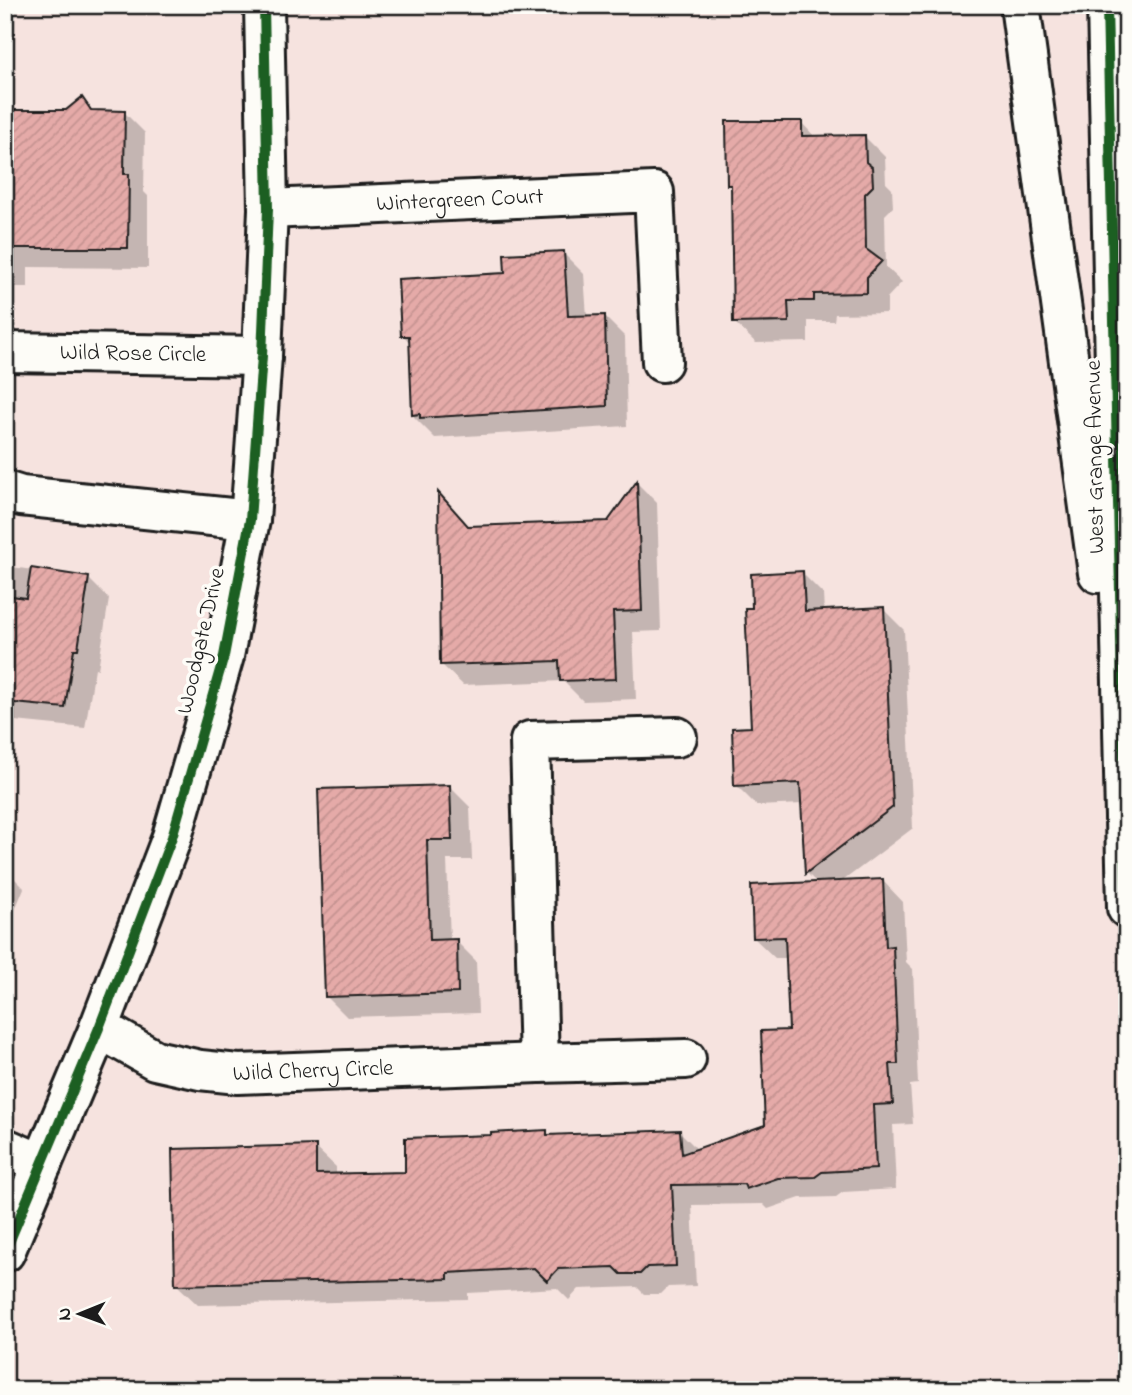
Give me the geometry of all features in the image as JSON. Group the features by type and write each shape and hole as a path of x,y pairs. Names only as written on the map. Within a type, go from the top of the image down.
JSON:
{"street":[{"name":"Woodgate Drive","path":"5,1252 99,1028 172,837 224,656 250,520 262,356 268,209 264,5"},
{"name":"West Grange Avenue","path":"1020,5 1123,752"},
{"name":"West Grange Avenue","path":"1107,5 1127,908"},
{"name":"Wintergreen Court","path":"268,209 654,192 662,362"},
{"name":"Wild Rose Circle","path":"5,352 262,356"},
{"path":"5,491 21,496 250,520"},
{"path":"539,1063 530,741 677,737"},
{"name":"Wild Cherry Circle","path":"99,1028 155,1060 200,1070 238,1074 686,1059"},
{"path":"5,1148 42,1164"}],"building":[{"path":"82,97 91,110 125,111 124,174 129,174 128,248 5,248 5,110 66,110"},
{"path":"726,121 802,121 802,136 865,135 866,162 872,167 873,186 865,194 866,249 882,261 867,277 867,293 814,294 814,301 788,301 789,322 733,323 731,185 727,185"},
{"path":"564,251 568,316 605,315 607,406 420,418 420,414 412,415 409,336 401,336 398,279 505,273 504,254"},
{"path":"637,481 642,611 613,612 616,679 560,681 559,661 440,665 438,492 468,526 608,521"},
{"path":"31,568 89,577 78,649 74,649 65,708 5,702 5,595 26,598"},
{"path":"803,571 805,611 884,607 893,807 805,874 800,783 734,786 732,728 751,727 745,608 752,608 751,574"},
{"path":"450,785 452,840 427,840 430,940 457,939 458,993 325,997 318,789"},
{"path":"883,879 886,947 893,946 898,1064 890,1064 893,1104 873,1105 876,1169 822,1172 815,1177 778,1178 746,1189 744,1184 672,1185 676,1266 647,1267 640,1274 621,1274 614,1267 558,1269 547,1281 534,1268 448,1273 448,1279 175,1285 172,1149 316,1145 316,1174 405,1172 405,1138 547,1130 547,1135 680,1130 682,1154 765,1125 761,1031 789,1030 785,937 753,938 751,885"}],"cycle path":[{"path":"5,1252 99,1028 172,837 224,656 250,520 262,356 268,209 264,5"},
{"path":"1107,5 1127,908"}]}
